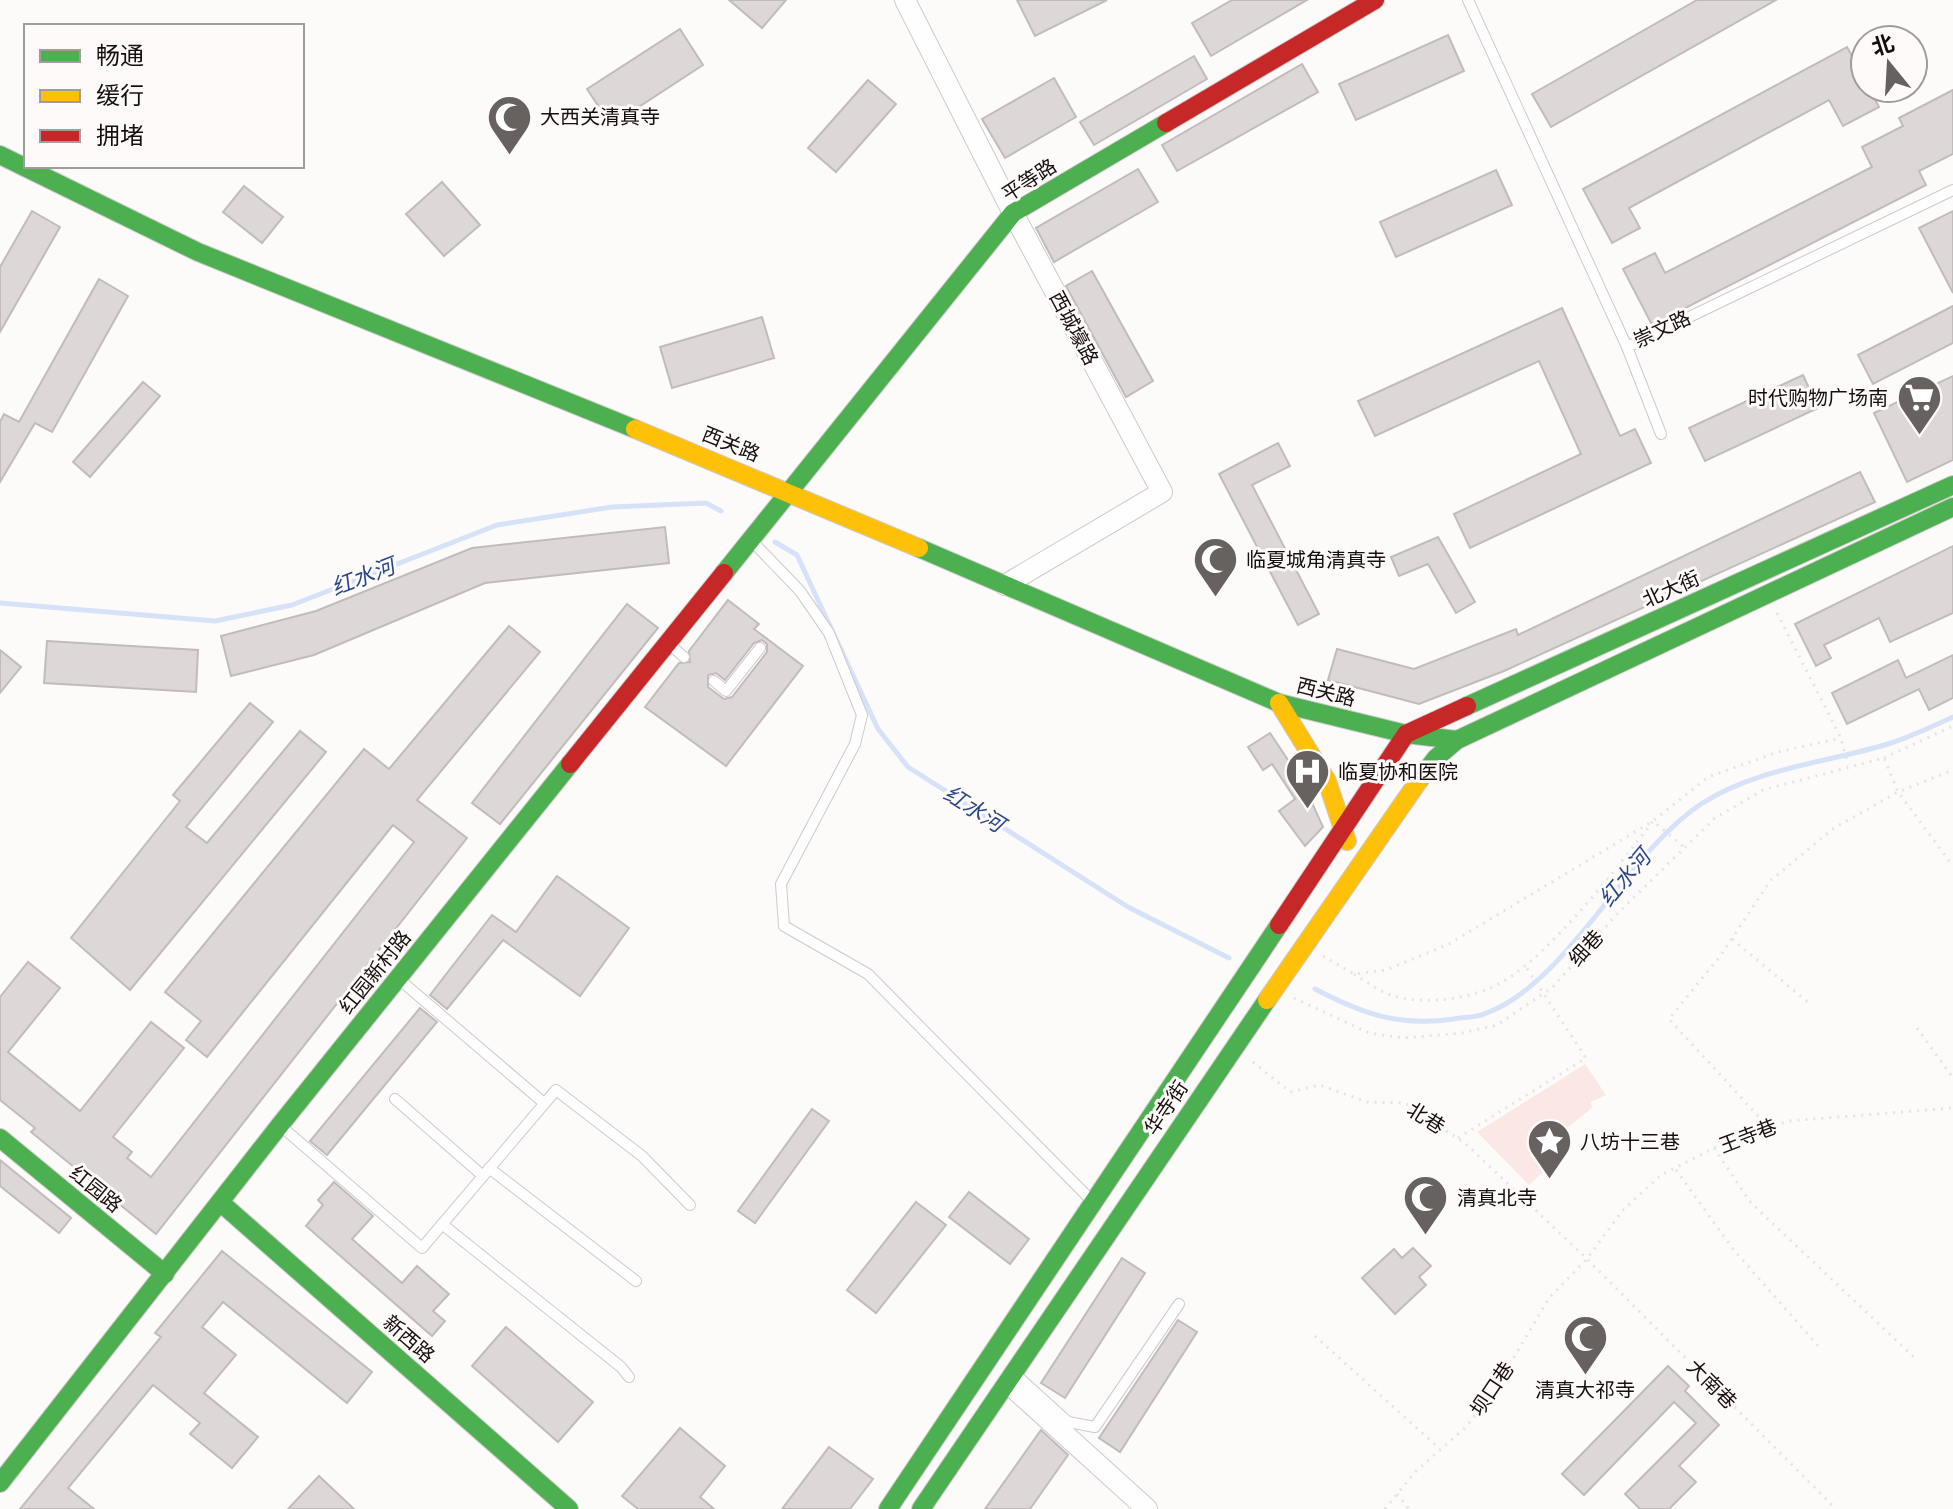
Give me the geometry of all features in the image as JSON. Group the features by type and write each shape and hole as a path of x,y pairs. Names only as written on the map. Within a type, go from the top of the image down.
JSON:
{"main road":[{"name":"平等路","path":"788,491 1013,213 1375,0"},
{"name":"西关路","path":"0,155 24,167"},
{"name":"西关路","path":"27,168 198,252 788,491 1279,703 1406,734 1457,740"},
{"name":"北大街","path":"1406,734 1953,485"},
{"name":"红园新村路","path":"0,1483 280,1125 788,491"},
{"path":"1457,740 1953,507"},
{"path":"1279,703 1327,781 1342,831 1359,864"},
{"name":"华寺街","path":"888,1509 1406,734"},
{"name":"华寺街","path":"921,1509 1359,864 1436,758 1457,740"},
{"name":"红园路","path":"0,1138 165,1274"},
{"name":"新西路","path":"220,1202 569,1509"}],"street":[{"name":"西城壕路","path":"905,0 1013,213 1162,492 1005,585"},
{"path":"1012,1379 1147,1509"}],"lane":[{"name":"崇文路","path":"1468,0 1627,347 1953,190"},
{"path":"1627,347 1661,434"},
{"path":"750,539 800,591 829,633 862,715 855,744 781,884 784,926 868,974 1115,1222"},
{"path":"667,642 684,657"},
{"path":"714,681 726,691 760,648"},
{"path":"398,978 544,1103"},
{"path":"280,1125 422,1248 556,1090 642,1156 690,1205"},
{"path":"395,1099 486,1172 636,1281"},
{"path":"442,1224 621,1367 629,1377"},
{"path":"1012,1379 1068,1422 1095,1427 1179,1304"}],"path":[{"path":"1767,594 1841,738 1848,765"},
{"name":"细巷","path":"1276,987 1369,1033 1403,1038 1462,1033 1497,1025 1545,994 1617,914 1715,818 1763,790 1848,765 1884,758 1953,726"},
{"path":"1354,974 1386,970 1449,944 1653,821 1708,777 1778,752 1841,738"},
{"path":"1884,758 1898,792 1953,866"},
{"path":"1769,1128 1669,1019 1732,939 1770,881 1834,828 1898,792 1953,770"},
{"path":"1653,821 1685,848"},
{"path":"1304,946 1390,995 1420,1000 1472,993 1503,982 1525,966 1591,897 1653,821"},
{"path":"1732,939 1810,1004"},
{"path":"1458,1138 1586,1058 1525,966"},
{"path":"1917,1028 1953,1078"},
{"name":"北巷","path":"1235,1047 1290,1092 1320,1085 1367,1102 1405,1103 1458,1138 1587,1259"},
{"name":"王寺巷","path":"1587,1259 1622,1211 1661,1175 1714,1148 1788,1121 1953,1108"},
{"path":"1714,1148 1751,1203 1918,1361"},
{"path":"1675,1169 1733,1249 1819,1347"},
{"name":"坝口巷","path":"1385,1509 1440,1449 1465,1428 1491,1396 1549,1298 1587,1259"},
{"name":"大南巷","path":"1587,1259 1836,1509"},
{"path":"1315,1336 1440,1449"},
{"path":"1397,1494 1409,1509"}],"shaded area":[{"path":"1585,1064 1606,1095 1591,1102 1592,1108 1554,1138 1564,1153 1529,1185 1477,1132"}],"building":[{"path":"729,0 786,0 762,28"},
{"path":"1017,0 1107,0 1035,36"},
{"path":"1232,0 1307,0 1211,56 1192,23"},
{"path":"1697,0 1776,0 1551,127 1532,94"},
{"path":"680,29 703,65 611,125 587,89"},
{"path":"1448,35 1464,71 1356,120 1339,84"},
{"path":"1847,47 1849,104 1877,104 1879,107 1843,126 1829,100 1629,208 1640,228 1612,243 1583,189"},
{"path":"1194,56 1207,79 1094,145 1080,122"},
{"path":"1302,64 1318,92 1177,171 1162,145"},
{"path":"1054,78 1076,117 1005,158 982,119"},
{"path":"868,80 896,104 836,172 808,148"},
{"path":"1953,90 1953,154 1919,171 1926,185 1652,325 1623,269 1655,253 1665,273 1872,167 1862,147 1903,126 1899,118"},
{"path":"1138,169 1158,202 1054,262 1036,228"},
{"path":"1496,170 1512,205 1396,257 1380,222"},
{"path":"442,182 480,225 444,256 406,214"},
{"path":"244,186 283,217 262,243 223,212"},
{"path":"32,211 60,227 0,332 0,267"},
{"path":"1953,211 1953,293 1919,228"},
{"path":"1092,271 1153,381 1126,397 1066,286"},
{"path":"99,279 128,296 52,432 35,423 0,482 0,422 4,414 19,422"},
{"path":"1953,306 1953,343 1873,384 1858,355"},
{"path":"1562,308 1620,436 1635,429 1651,463 1470,548 1454,514 1581,454 1539,361 1375,436 1358,401"},
{"path":"762,317 774,358 672,388 660,347"},
{"path":"1803,375 1818,408 1705,461 1689,428"},
{"name":"时代购物广场南","path":"1953,376 1953,460 1907,482 1874,413"},
{"path":"143,382 160,396 90,477 73,462"},
{"path":"1278,443 1290,466 1252,485 1319,614 1298,625 1219,474"},
{"path":"1860,472 1875,502 1504,671 1419,704 1328,680 1337,649 1414,669 1516,629 1518,635"},
{"path":"665,527 669,563 485,583 314,655 231,676 221,636 316,611 472,548"},
{"path":"1438,537 1475,602 1456,613 1428,564 1399,576 1391,557"},
{"path":"1953,546 1953,613 1890,642 1879,618 1824,645 1831,658 1816,666 1795,624"},
{"path":"728,600 759,624 754,629 803,666 726,766 645,707 679,663 690,662 689,651","holes":["762,640 767,644 767,652 732,697 724,699 708,687 708,675 716,673 725,680 754,643"]},
{"path":"627,604 658,628 500,824 472,803"},
{"path":"509,626 540,652 417,800 467,838 156,1234 31,1132 35,1128 0,1100 0,997 28,962 60,988 8,1052 80,1111 151,1022 184,1048 113,1137 132,1152 127,1158 151,1177 414,842 393,825 207,1057 186,1040 201,1021 165,992 364,749 389,769"},
{"path":"47,641 198,650 196,692 44,683"},
{"path":"0,650 21,667 0,693"},
{"path":"1953,655 1953,698 1929,710 1919,689 1847,724 1832,693 1898,660 1906,678"},
{"path":"250,703 273,722 186,827 207,843 300,731 326,752 130,990 71,938 180,801 173,795"},
{"path":"1270,733 1302,781 1323,827 1305,846 1279,811 1295,799 1272,764 1263,770 1248,747"},
{"path":"557,876 629,928 580,996 503,940 447,1009 430,995 492,915 516,932"},
{"path":"420,1008 437,1022 327,1155 310,1141"},
{"path":"812,1109 829,1121 755,1223 738,1211"},
{"path":"0,1160 71,1218 59,1233 0,1186"},
{"path":"334,1182 373,1216 352,1239 402,1283 417,1266 449,1294 433,1311 445,1321 432,1336 306,1226 323,1205 318,1200"},
{"path":"969,1192 1029,1239 1010,1264 949,1217"},
{"path":"916,1202 946,1225 876,1313 847,1290"},
{"path":"1413,1248 1431,1266 1419,1277 1426,1285 1395,1314 1362,1278 1394,1249 1402,1258"},
{"path":"222,1251 372,1372 347,1403 223,1302 202,1327 236,1355 204,1393 258,1437 232,1468 190,1434 200,1423 153,1385 68,1488 94,1509 20,1509 161,1337 155,1333"},
{"path":"1122,1258 1145,1273 1065,1398 1041,1383"},
{"path":"1178,1320 1197,1332 1120,1452 1099,1438"},
{"path":"506,1327 593,1402 558,1442 472,1366"},
{"path":"1668,1366 1689,1386 1685,1391 1719,1425 1679,1466 1696,1482 1669,1509 1640,1509 1625,1494 1696,1423 1674,1402 1584,1495 1562,1474"},
{"path":"680,1428 725,1466 700,1497 714,1509 638,1509 622,1496"},
{"path":"1041,1430 1068,1455 1030,1509 985,1509"},
{"path":"829,1447 873,1479 850,1509 782,1509"},
{"path":"319,1476 354,1509 288,1509"}],"waterway":[{"name":"红水河","path":"0,603 215,621 292,605 497,525 612,507 706,503 721,511"},
{"name":"红水河","path":"775,542 797,555 878,729 908,767 1128,907 1229,958"},
{"name":"红水河","path":"1315,989 1366,1012 1399,1020 1434,1021 1484,1014 1514,999 1542,977 1646,854 1701,804 1746,782 1891,743 1953,717"}],"traffic: fast":[{"path":"724,573 1013,213 1166,123"},
{"path":"0,155 24,167"},
{"path":"27,168 198,252 635,429"},
{"path":"1467,706 1953,485"},
{"path":"1420,779 1436,758 1457,740 1953,507"},
{"path":"919,548 1279,703 1406,734 1457,740"},
{"path":"0,1483 280,1125 570,764"},
{"path":"888,1509 1279,925"},
{"path":"921,1509 1267,1000"},
{"path":"0,1138 165,1274"},
{"path":"220,1202 569,1509"}],"traffic: slow":[{"path":"635,429 919,548"},
{"path":"1279,703 1327,781 1347,841"},
{"path":"1267,1000 1420,779"}],"traffic: jam":[{"path":"1166,123 1375,0"},
{"path":"570,764 724,573"},
{"path":"1279,925 1406,734 1467,706"}],"place":[{"name":"大西关清真寺","path":"509,156"},
{"name":"时代购物广场南","path":"1919,437"},
{"name":"临夏城角清真寺","path":"1215,599"},
{"name":"临夏协和医院","path":"1307,811"},
{"name":"八坊十三巷","path":"1549,1181"},
{"name":"清真北寺","path":"1426,1237"},
{"name":"清真大祁寺","path":"1585,1377"}]}
